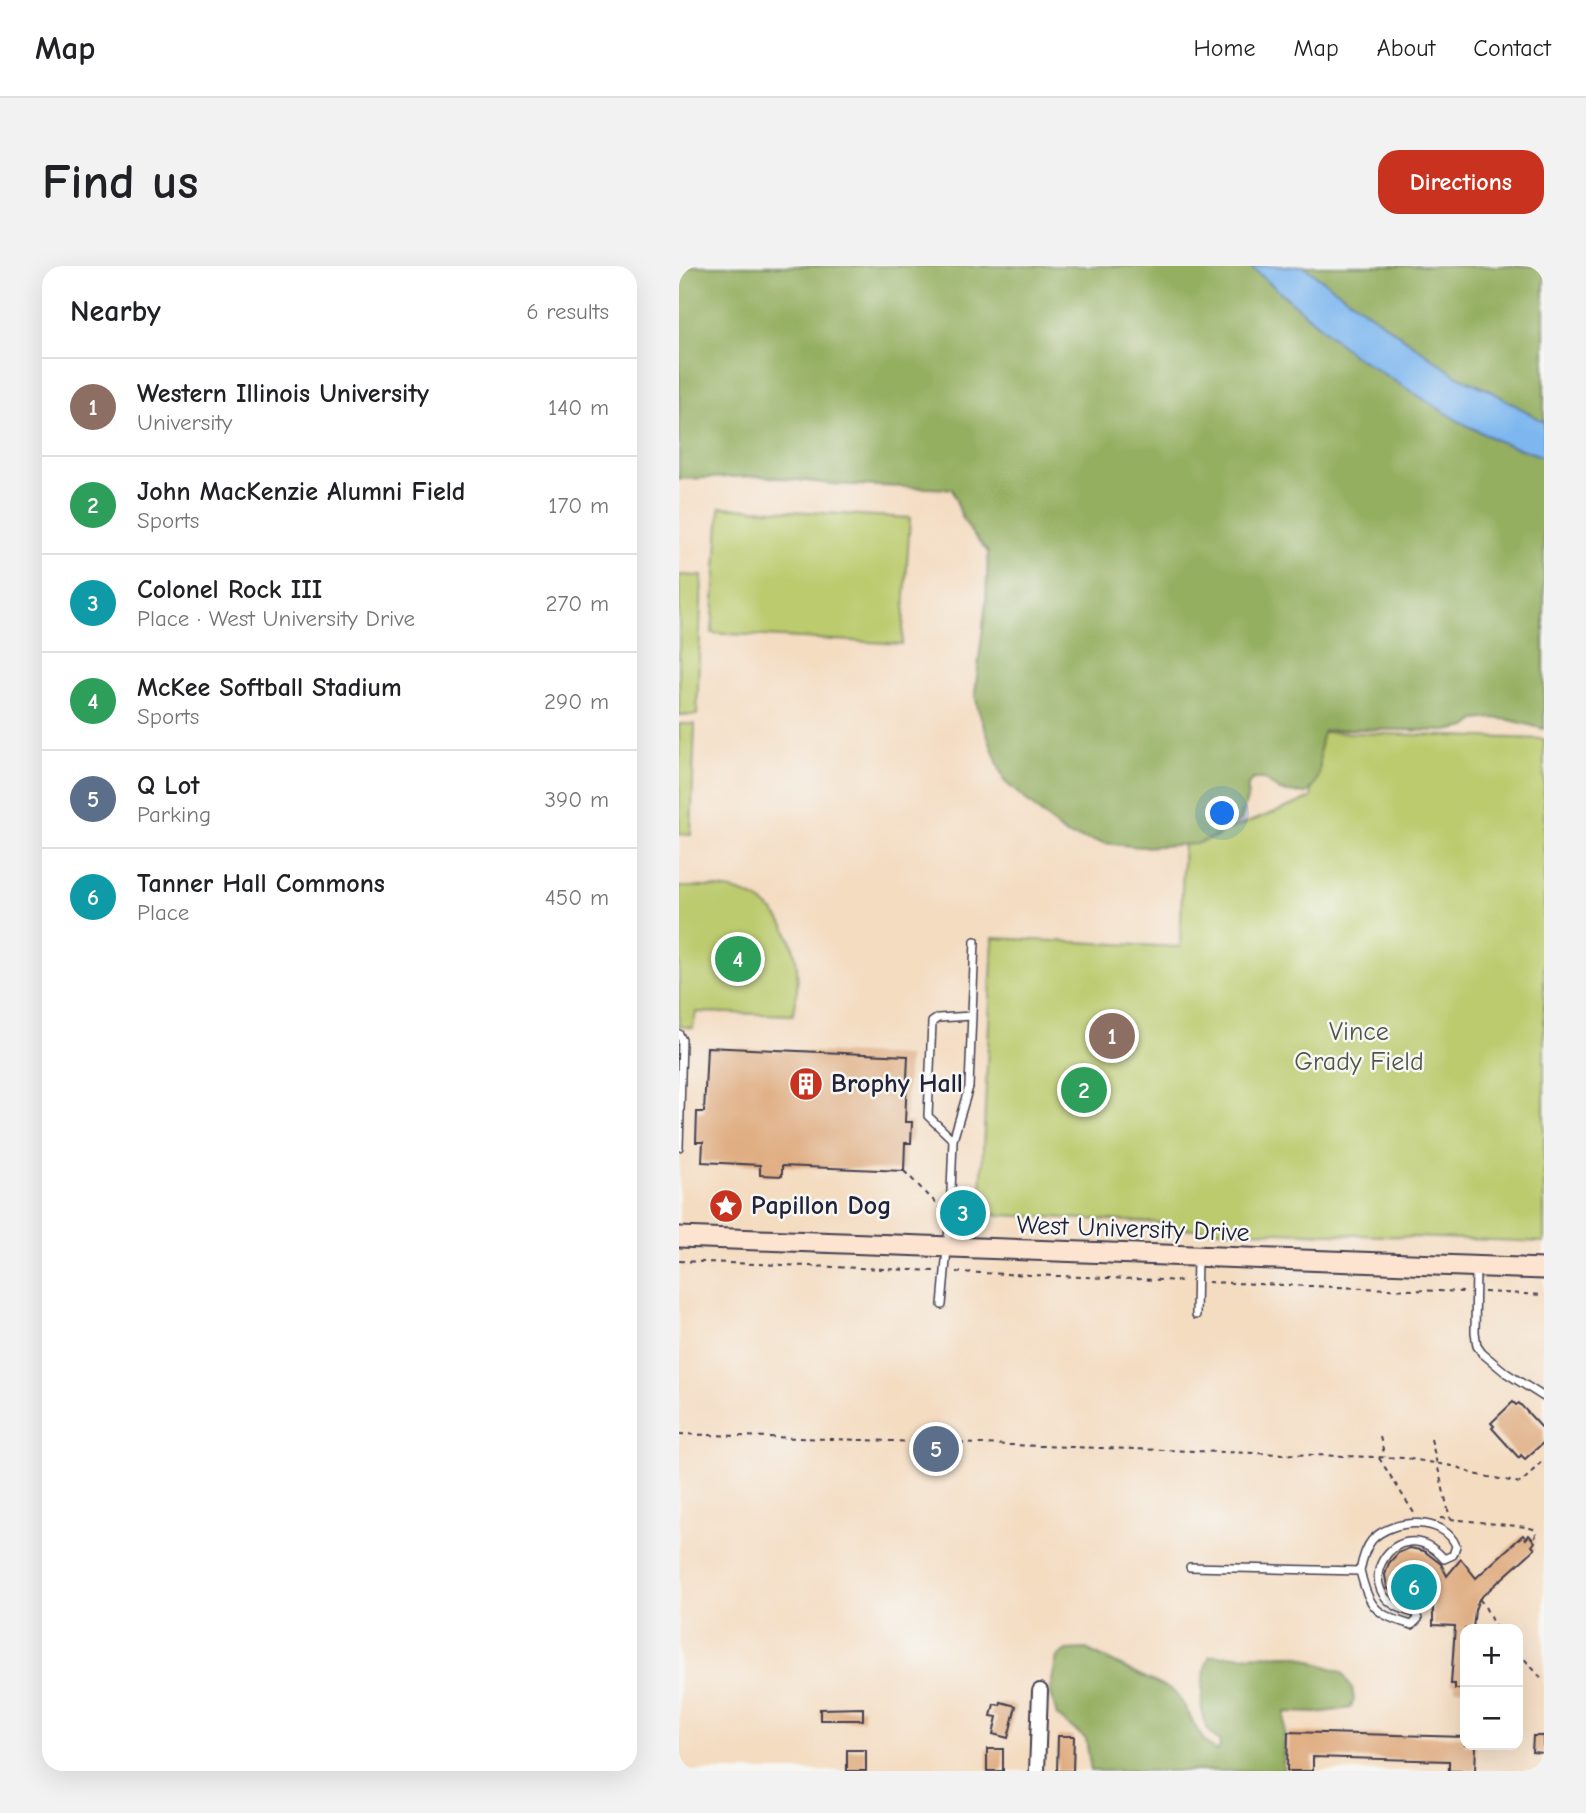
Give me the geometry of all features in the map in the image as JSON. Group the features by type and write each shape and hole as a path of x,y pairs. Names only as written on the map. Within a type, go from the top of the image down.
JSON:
{"street":[{"name":"West University Drive","path":"679,1237 1544,1269"},
{"path":"1037,1771 1040,1691"}],"lane":[{"path":"941,1305 950,1216 953,1140 969,1087 975,941"},
{"path":"953,1140 928,1116 932,1022 938,1017 972,1016"},
{"path":"679,1034 682,1040 679,1147"},
{"path":"1196,1315 1197,1257"},
{"path":"1476,1268 1477,1346 1506,1373 1543,1395"},
{"path":"1414,1523 1434,1527 1453,1538 1456,1546 1453,1555 1444,1559 1426,1544 1402,1543 1389,1550 1380,1563 1377,1577 1384,1598 1399,1608 1415,1613 1418,1619 1412,1625 1379,1613 1367,1593 1360,1571 1372,1540 1396,1526 1414,1523"},
{"path":"1190,1567 1360,1571"}],"path":[{"path":"904,1171 950,1216"},
{"path":"679,1261 1544,1295"},
{"path":"679,1434 1385,1458 1437,1463 1458,1467 1473,1474 1521,1483 1544,1459"},
{"path":"1380,1437 1385,1458"},
{"path":"1431,1439 1450,1518"},
{"path":"1378,1458 1415,1514"},
{"path":"1479,1599 1487,1606 1488,1617 1493,1624"},
{"path":"1523,1658 1544,1681"}],"green space":[{"path":"679,266 1250,266 1352,354 1460,422 1498,441 1544,457 1544,729 1493,718 1476,720 1467,727 1446,731 1324,731 1317,779 1306,794 1280,791 1263,779 1253,779 1248,785 1241,820 1218,836 1196,844 1141,847 1066,835 1004,781 978,709 975,693 986,602 988,552 962,517 952,489 832,484 761,476 679,479"},
{"path":"1303,266 1544,266 1544,422 1489,390 1457,376"},
{"path":"720,507 910,518 902,644 712,633"},
{"path":"679,575 702,576 697,715 679,715"},
{"path":"679,724 695,724 691,835 679,834"},
{"name":"Vince Grady Field","path":"1322,732 1544,739 1544,1242 1167,1228 1166,1223 980,1214 993,938 1180,947 1184,835 1213,836 1311,798"},
{"path":"679,887 713,887 742,893 761,902 776,915 787,931 794,950 797,992 793,1015 696,1012 693,1028 679,1026"},
{"path":"1086,1649 1173,1691 1202,1737 1215,1751 1219,1750 1220,1742 1206,1727 1202,1709 1203,1680 1210,1656 1295,1655 1342,1672 1352,1689 1354,1699 1351,1708 1317,1713 1285,1712 1283,1771 1091,1771 1086,1739 1057,1716 1050,1690 1057,1657 1066,1650"}],"water":[{"path":"1250,266 1303,266 1457,376 1489,390 1544,422 1544,457 1498,441 1460,422 1352,354"}],"building":[{"name":"Brophy Hall","path":"707,1047 908,1056 905,1122 912,1122 911,1143 905,1143 904,1171 782,1166 782,1176 760,1175 760,1165 702,1162 703,1142 696,1142 697,1112 704,1112"},
{"path":"1513,1402 1516,1405 1519,1403 1544,1430 1544,1442 1525,1459 1521,1455 1519,1458 1492,1428 1494,1426 1491,1423"},
{"path":"1523,1535 1526,1539 1529,1535 1535,1542 1532,1546 1535,1549 1479,1599 1474,1624 1460,1624 1460,1689 1455,1689 1455,1684 1451,1684 1455,1626 1433,1625 1433,1603 1418,1608 1396,1599 1387,1587 1385,1575 1389,1563 1398,1553 1410,1548 1424,1551 1441,1564 1447,1576 1461,1559 1476,1578"},
{"path":"1001,1702 1016,1706 1008,1738 993,1734 997,1717 991,1716 994,1704 1000,1705"},
{"path":"863,1708 863,1720 820,1720 820,1709"},
{"path":"1288,1732 1460,1737 1460,1750 1476,1750 1475,1771 1449,1771 1449,1761 1313,1757 1313,1771 1287,1771"},
{"path":"1058,1736 1074,1736 1073,1771 1057,1771"},
{"path":"1533,1736 1544,1736 1544,1753 1532,1752"},
{"path":"987,1749 1003,1749 1003,1771 987,1771"},
{"path":"847,1750 866,1750 866,1771 847,1771"}],"place":[{"name":"McKee Softball Stadium","path":"738,959"},
{"name":"Western Illinois University","path":"1112,1036"},
{"name":"Brophy Hall","path":"806,1084"},
{"name":"John MacKenzie Alumni Field","path":"1084,1090"},
{"name":"Papillon Dog","path":"726,1206"},
{"name":"Colonel Rock III","path":"963,1213"},
{"name":"Q Lot","path":"936,1449"},
{"name":"Tanner Hall Commons","path":"1414,1587"}]}
